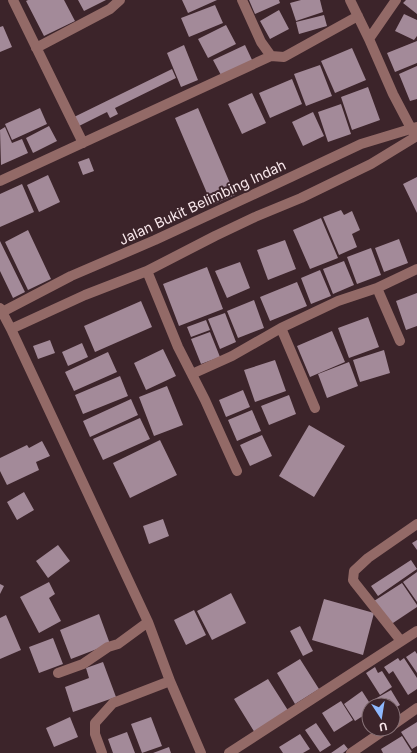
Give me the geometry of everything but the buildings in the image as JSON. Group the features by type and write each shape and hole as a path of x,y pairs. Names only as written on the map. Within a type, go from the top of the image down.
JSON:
{"street":[{"path":"13,0 83,143"},
{"path":"36,48 110,9 120,0"},
{"path":"242,0 261,42 271,56"},
{"path":"11,329 85,295 147,271 255,217 300,198 371,164 415,132 393,94 350,0"},
{"path":"369,39 396,0"},
{"path":"0,181 271,56 284,57 358,16"},
{"name":"Jalan Bukit Belimbing Indah","path":"1,310 71,276 155,240 361,144 415,132"},
{"path":"192,374 232,356 281,328 338,301 377,288 417,269"},
{"path":"147,271 178,347 237,471"},
{"path":"377,288 400,341"},
{"path":"1,310 148,622 170,681 201,753"},
{"path":"281,328 315,408"},
{"path":"401,641 355,583 353,576 354,571 368,558 417,524"},
{"path":"58,673 83,664 108,647 118,644 148,622"},
{"path":"229,753 417,631"},
{"path":"102,753 95,734 95,723 113,703 170,681"},
{"path":"401,719 417,708"},
{"path":"351,753 374,737"}]}
